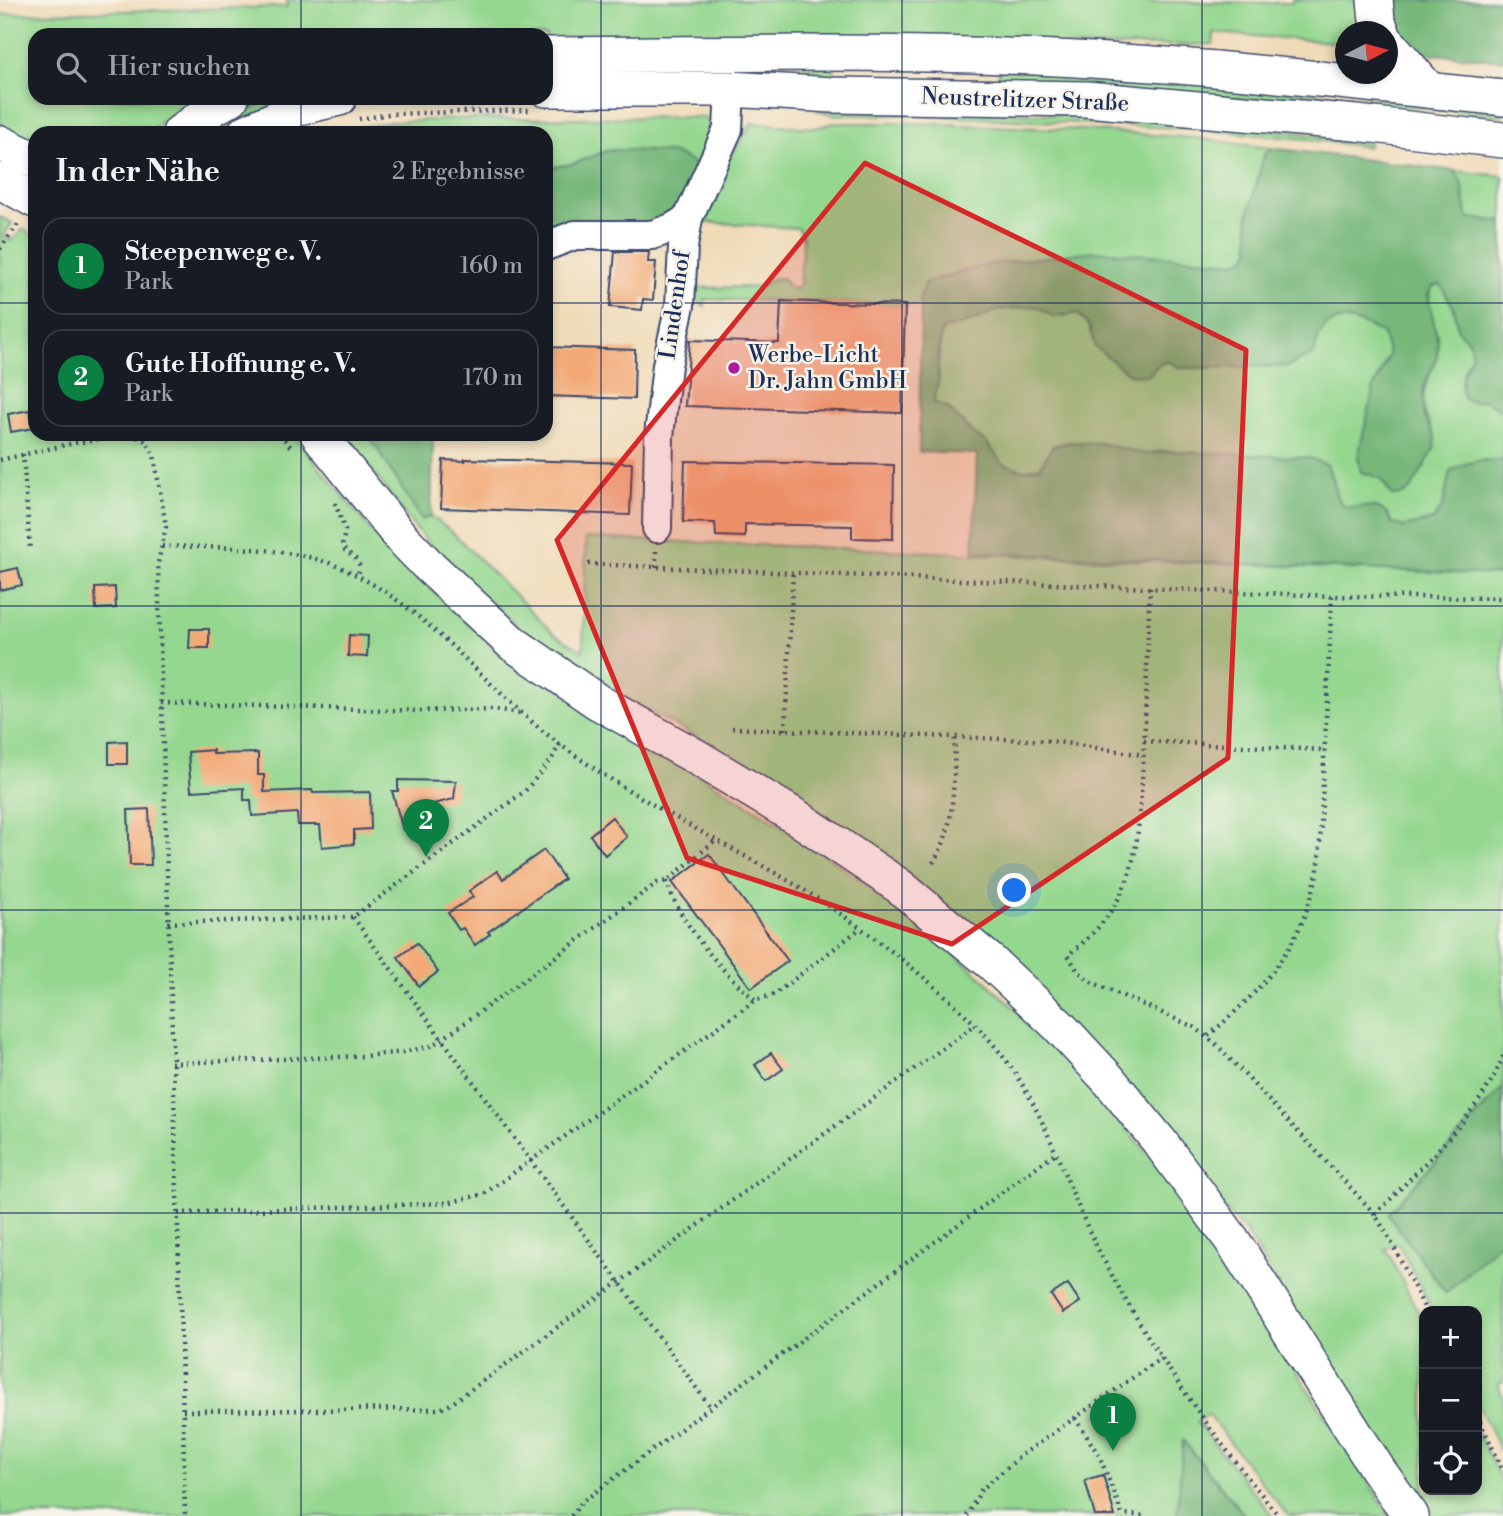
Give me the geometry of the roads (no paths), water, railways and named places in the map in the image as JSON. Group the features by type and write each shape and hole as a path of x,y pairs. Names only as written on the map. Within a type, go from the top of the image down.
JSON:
{"main road":[{"path":"1375,0 1378,21"},
{"name":"Neustrelitzer Straße","path":"553,55 834,54 1077,59 1207,68 1503,98"},
{"path":"1398,55 1429,90"},
{"name":"Neustrelitzer Straße","path":"553,89 730,89 833,95 1086,99 1330,120 1503,140"},
{"path":"189,126 218,105"},
{"path":"260,126 309,105"},
{"path":"0,144 28,157"},
{"path":"0,181 28,209"},
{"path":"314,443 427,564 513,643 598,702 786,811 899,886 992,963 1059,1026 1159,1140 1232,1240 1378,1470 1411,1516"}],"street":[{"name":"Lindenhof","path":"657,528 659,436 667,365 680,305 683,247 688,218 728,129 730,89"},
{"path":"553,244 575,236 652,235 672,228 688,218"}],"place":[{"name":"Werbe-Licht Dr. Jahn GmbH","path":"734,368"},
{"name":"Gute Hoffnung e. V.","path":"426,857"},
{"name":"Steepenweg e. V.","path":"1113,1451"}]}
